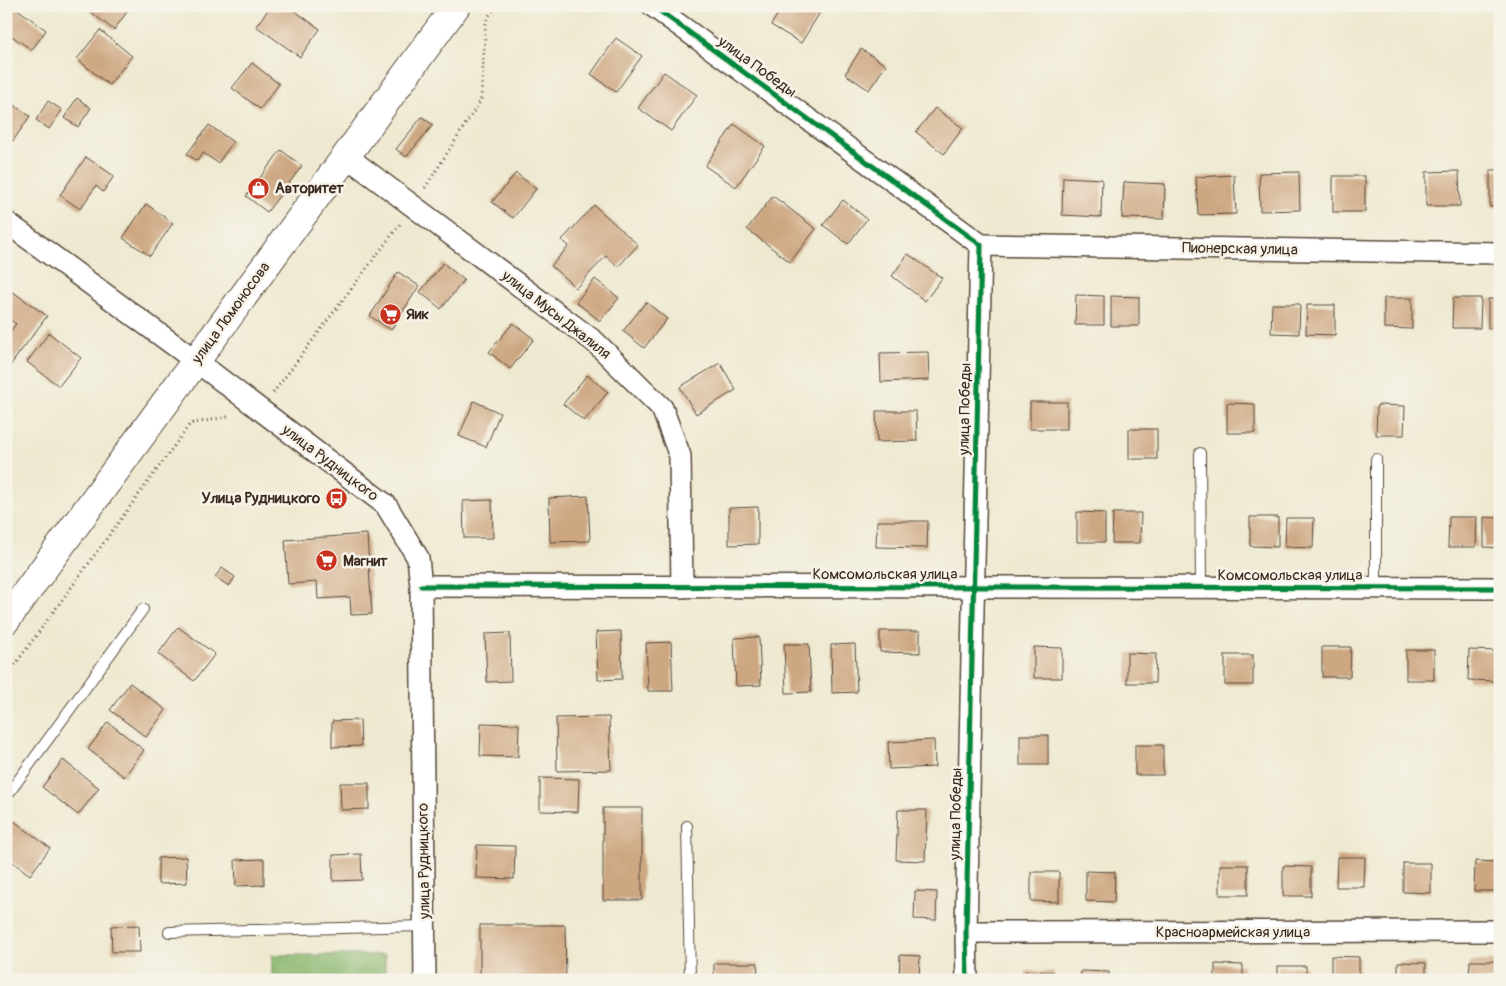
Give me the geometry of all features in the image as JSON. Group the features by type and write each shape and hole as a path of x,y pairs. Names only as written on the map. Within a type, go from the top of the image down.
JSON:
{"main road":[{"name":"улица Ломоносова","path":"6,620 456,6"}],"street":[{"name":"улица Победы","path":"653,6 981,245 966,932 967,980"},
{"name":"улица Мусы Джалиля","path":"346,156 595,342 662,408 680,456 682,586"},
{"name":"улица Рудницкого","path":"6,222 196,361 386,505 418,558 420,586 425,980"},
{"name":"Пионерская улица","path":"981,245 1500,253"},
{"name":"Комсомольская улица","path":"420,586 1500,588"},
{"name":"Красноармейская улица","path":"966,932 1500,931"}],"lane":[{"path":"1200,453 1201,587"},
{"path":"1376,459 1376,588"},
{"path":"6,797 143,609"},
{"path":"687,826 690,980"},
{"path":"169,932 425,926"}],"path":[{"path":"6,677 190,424 260,410 413,206 481,100 486,20 496,6"}],"green space":[{"path":"272,955 385,955 385,980 272,980"}],"building":[{"path":"6,6 13,6 46,30 32,50 6,32"},
{"path":"83,6 131,6 114,30"},
{"path":"271,6 288,6 320,29 300,57 256,26"},
{"path":"783,6 824,6 801,43 771,25"},
{"path":"100,30 132,56 109,85 77,59"},
{"path":"616,38 642,56 616,92 591,74"},
{"path":"861,49 886,65 869,90 845,74"},
{"path":"252,63 279,84 260,109 232,88"},
{"path":"664,72 697,95 671,131 638,108"},
{"path":"77,98 91,108 78,127 64,118"},
{"path":"6,100 30,116 13,141 6,136"},
{"path":"48,101 62,110 49,129 36,120"},
{"path":"935,108 963,128 944,154 916,132"},
{"path":"422,117 433,125 406,157 396,149"},
{"path":"734,124 765,146 736,187 705,166"},
{"path":"209,125 233,142 218,163 203,153 197,161 187,154"},
{"path":"281,150 302,166 267,212 246,196"},
{"path":"86,157 114,176 103,192 96,186 80,209 60,195"},
{"path":"1490,170 1500,170 1500,207 1490,207"},
{"path":"1459,171 1460,206 1426,206 1426,172"},
{"path":"1299,172 1300,210 1260,211 1259,173"},
{"path":"516,173 536,189 513,218 492,202"},
{"path":"1234,175 1236,214 1198,215 1196,177"},
{"path":"1333,176 1365,176 1365,212 1333,212"},
{"path":"1063,177 1102,179 1101,217 1062,215"},
{"path":"1124,182 1165,184 1164,219 1122,218"},
{"path":"773,196 816,229 790,262 747,229"},
{"path":"843,200 867,219 848,244 823,225"},
{"path":"146,204 173,223 150,256 123,238"},
{"path":"594,205 638,245 618,267 606,256 576,288 551,266 569,246 562,240"},
{"path":"908,254 942,278 925,301 892,276"},
{"path":"443,263 464,280 441,309 420,292"},
{"path":"398,272 419,286 391,330 370,316"},
{"path":"595,279 619,298 600,321 576,302"},
{"path":"13,292 47,316 6,371 6,337 16,324 6,317 6,301"},
{"path":"1076,295 1104,296 1104,325 1075,325"},
{"path":"1111,296 1139,297 1139,326 1111,326"},
{"path":"1384,298 1412,298 1412,329 1384,328"},
{"path":"1453,298 1481,298 1480,328 1452,328"},
{"path":"1488,299 1500,299 1500,329 1488,328"},
{"path":"646,302 667,319 644,348 623,331"},
{"path":"1272,304 1300,304 1299,334 1271,333"},
{"path":"1307,305 1335,305 1335,335 1306,334"},
{"path":"513,323 534,339 510,369 489,352"},
{"path":"49,333 81,358 59,386 27,362"},
{"path":"928,352 929,380 881,382 880,353"},
{"path":"720,363 736,390 696,414 680,387"},
{"path":"587,375 608,392 584,421 563,404"},
{"path":"474,401 500,413 486,447 459,436"},
{"path":"1030,402 1067,402 1067,429 1030,429"},
{"path":"1227,403 1255,404 1255,433 1227,433"},
{"path":"1377,405 1405,406 1404,435 1376,435"},
{"path":"876,411 916,411 917,441 877,442"},
{"path":"1129,429 1157,429 1157,459 1129,459"},
{"path":"588,496 590,541 550,542 549,498"},
{"path":"492,500 493,538 464,538 463,501"},
{"path":"758,507 758,544 729,545 729,508"},
{"path":"1077,512 1105,513 1105,542 1077,542"},
{"path":"1113,513 1141,513 1140,543 1112,543"},
{"path":"1250,517 1278,517 1278,547 1250,546"},
{"path":"1449,517 1477,517 1476,547 1448,547"},
{"path":"1484,517 1500,518 1500,548 1484,547"},
{"path":"1286,518 1314,518 1313,548 1285,547"},
{"path":"877,521 928,521 927,548 876,547"},
{"name":"Магнит","path":"367,534 372,614 351,615 350,597 318,599 317,582 288,584 285,540"},
{"path":"222,568 235,577 229,586 215,577"},
{"path":"178,627 215,654 194,681 158,654"},
{"path":"621,631 622,679 598,680 596,632"},
{"path":"880,631 920,631 920,653 880,652"},
{"path":"510,633 511,681 487,682 485,634"},
{"path":"759,637 761,685 736,686 734,638"},
{"path":"671,642 673,691 648,691 646,643"},
{"path":"784,644 809,644 811,692 786,693"},
{"path":"855,644 857,692 832,693 831,645"},
{"path":"1034,647 1062,648 1062,678 1034,678"},
{"path":"1322,647 1351,647 1350,677 1322,677"},
{"path":"1406,650 1434,650 1434,680 1406,680"},
{"path":"1469,650 1497,651 1496,681 1468,680"},
{"path":"1127,653 1156,654 1155,683 1127,683"},
{"path":"1225,655 1253,655 1253,685 1225,685"},
{"path":"130,683 166,710 146,737 110,710"},
{"path":"609,717 611,770 557,771 556,718"},
{"path":"360,720 361,746 332,747 332,721"},
{"path":"108,722 144,750 124,777 88,749"},
{"path":"481,723 519,724 518,757 480,756"},
{"path":"1020,735 1048,735 1048,765 1020,765"},
{"path":"934,740 935,767 889,769 888,742"},
{"path":"1135,745 1163,745 1163,775 1135,775"},
{"path":"63,760 99,788 78,815 42,787"},
{"path":"540,778 579,779 578,812 540,811"},
{"path":"340,783 369,783 369,809 341,810"},
{"path":"603,808 642,808 642,900 603,900"},
{"path":"898,810 927,810 925,861 896,860"},
{"path":"14,821 50,848 30,875 6,857 6,831"},
{"path":"477,845 515,846 514,879 476,878"},
{"path":"361,854 362,880 333,881 333,855"},
{"path":"186,857 187,883 158,884 158,858"},
{"path":"1337,857 1365,857 1364,887 1336,887"},
{"path":"264,859 264,885 236,886 235,860"},
{"path":"1475,861 1500,862 1500,891 1474,891"},
{"path":"1403,863 1431,863 1431,893 1403,892"},
{"path":"1220,865 1248,865 1248,895 1220,895"},
{"path":"1283,866 1311,867 1311,896 1283,896"},
{"path":"1086,871 1115,872 1114,902 1086,901"},
{"path":"1031,872 1059,872 1059,902 1031,901"},
{"path":"915,891 937,892 936,920 914,919"},
{"path":"139,925 140,952 112,952 111,926"},
{"path":"480,925 565,925 566,980 480,980"},
{"path":"900,955 920,956 919,980 899,980"},
{"path":"1331,956 1359,957 1359,980 1331,980"},
{"path":"1470,961 1498,961 1497,980 1469,980"},
{"path":"1398,962 1426,963 1426,980 1398,980"},
{"path":"714,963 758,963 757,980 714,980"},
{"path":"1215,964 1243,965 1243,980 1215,980"},
{"path":"1278,966 1306,966 1306,980 1278,980"},
{"path":"1026,971 1054,972 1054,980 1026,980"},
{"path":"1081,971 1109,972 1109,980 1081,980"}],"cycle path":[{"path":"653,6 981,245 966,932 967,980"},
{"path":"421,586 1500,588"}],"place":[{"name":"Авторитет","path":"259,188"},
{"name":"Яик","path":"390,314"},
{"name":"Улица Рудницкого","path":"336,498"},
{"name":"Магнит","path":"327,561"}]}
